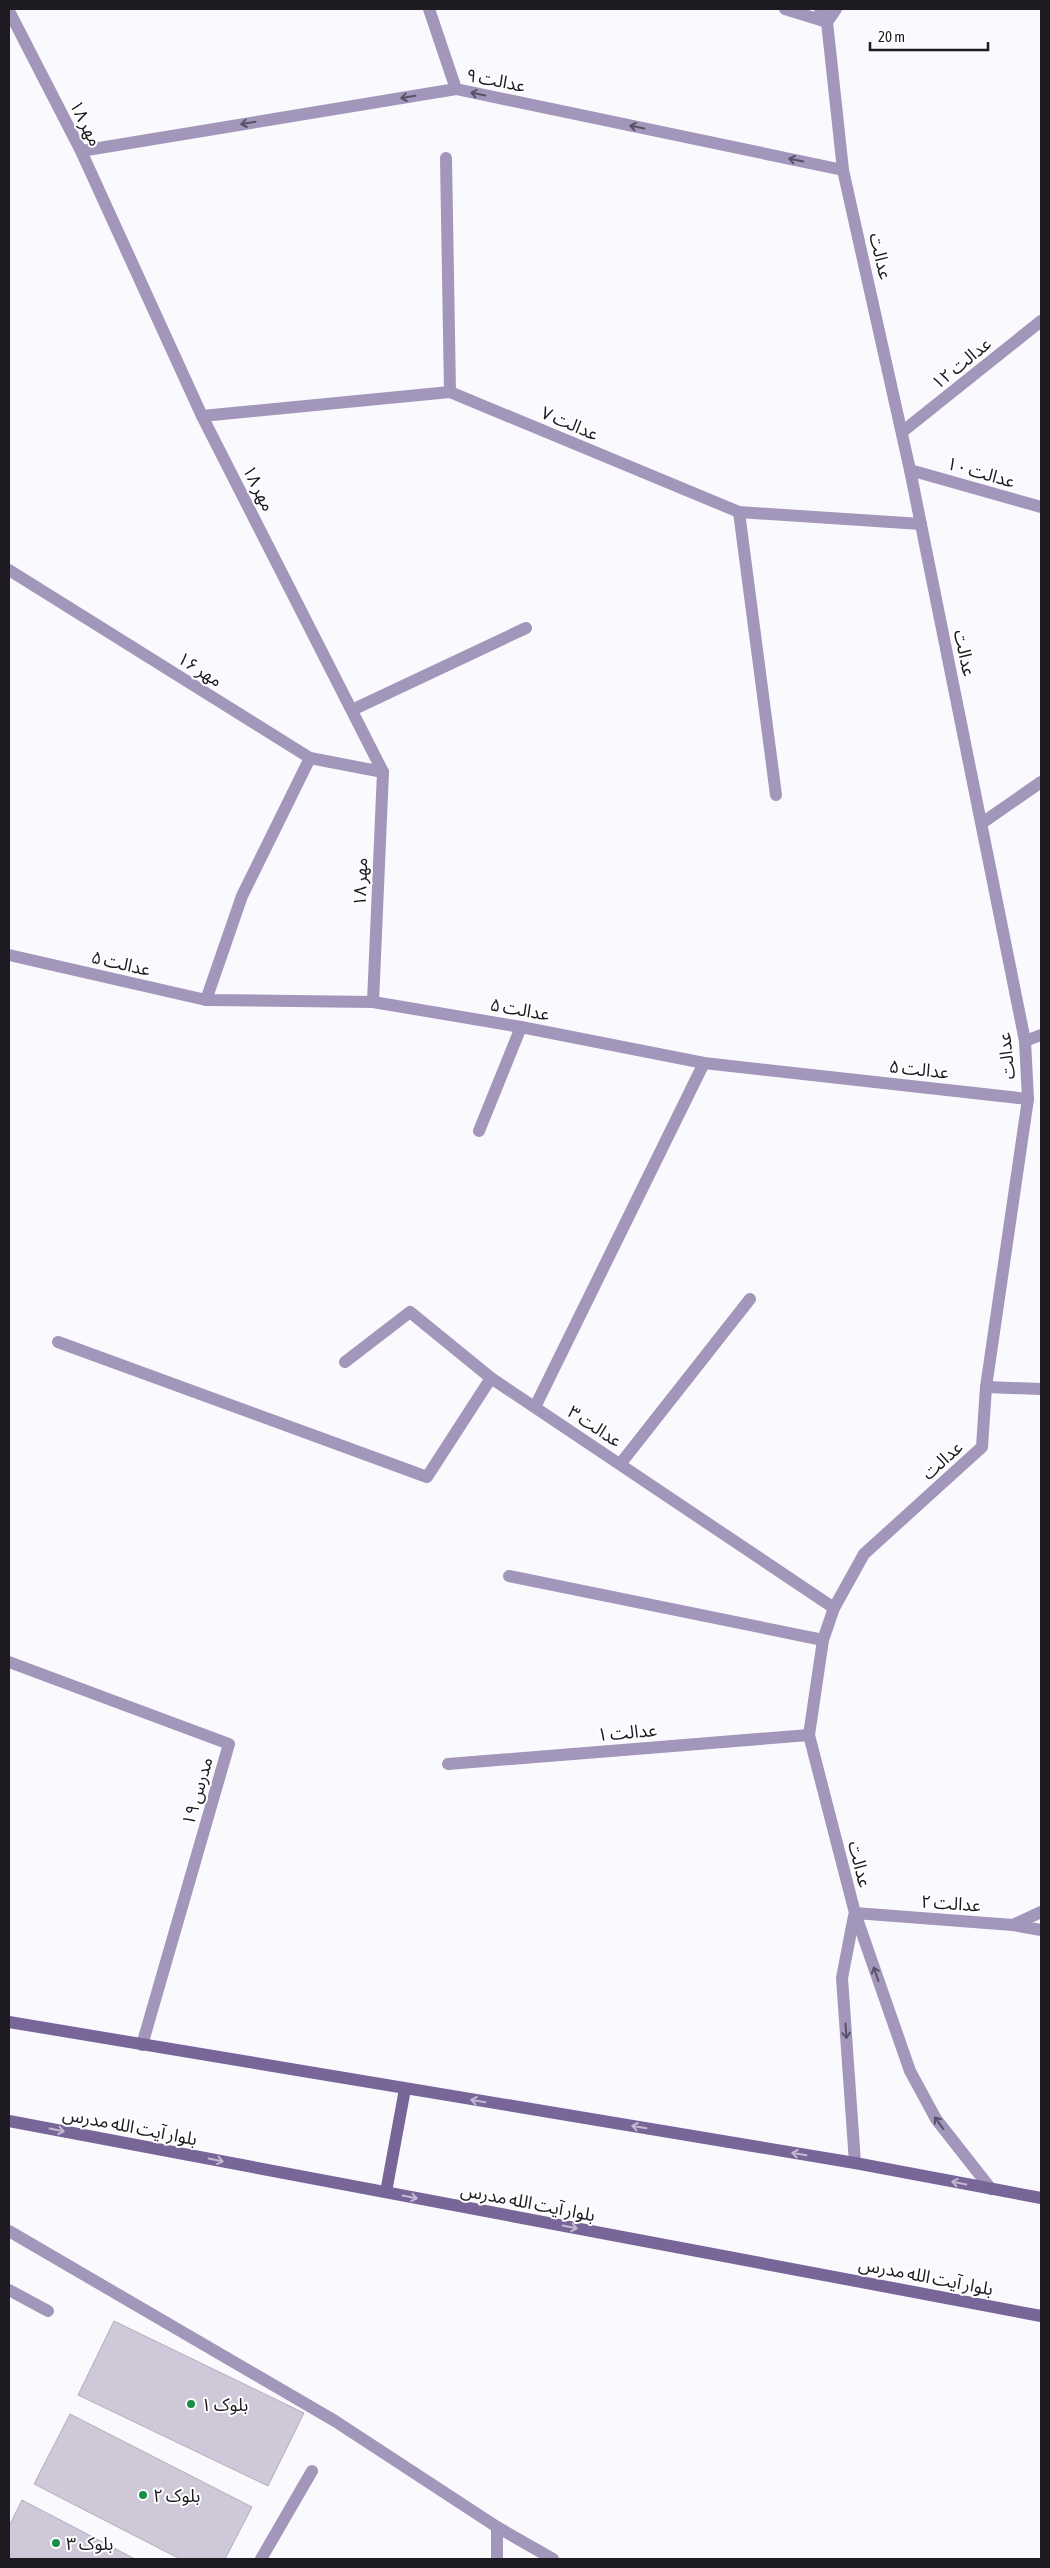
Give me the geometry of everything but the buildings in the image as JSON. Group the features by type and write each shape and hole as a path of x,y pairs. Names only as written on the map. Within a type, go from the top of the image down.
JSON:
{"main road":[{"path":"9,2022 855,2163 1041,2198"},
{"path":"386,2192 405,2089"},
{"name":"بلوار آیت الله مدرس","path":"9,2121 1041,2316"}],"street":[{"path":"429,9 456,89"},
{"path":"785,9 828,22"},
{"path":"820,9 828,22"},
{"path":"828,22 836,9"},
{"name":"مهر ۱۸","path":"9,11 81,151 202,416 382,772 373,1002"},
{"name":"عدالت","path":"828,22 843,170 902,432 982,823 1024,1041 1028,1098 986,1387 982,1447 864,1554 834,1608 823,1640 808,1735 854,1913 910,2071 936,2119 991,2189"},
{"name":"عدالت ۹","path":"81,151 456,89 843,170"},
{"path":"446,158 450,392"},
{"name":"عدالت ۱۲","path":"902,432 1041,321"},
{"name":"عدالت ۷","path":"202,416 450,392 739,512 921,524"},
{"name":"عدالت ۱۰","path":"910,470 1041,507"},
{"path":"739,512 776,795"},
{"name":"مهر ۱۶","path":"9,570 310,758 382,772"},
{"path":"352,710 526,628"},
{"path":"206,1000 242,896 310,758"},
{"path":"982,823 1041,782"},
{"name":"عدالت ۵","path":"9,955 206,1000 373,1002 521,1027 704,1063 1028,1098"},
{"path":"479,1130 521,1027"},
{"path":"1024,1041 1041,1035"},
{"path":"535,1407 704,1063"},
{"path":"620,1463 750,1299"},
{"name":"عدالت ۳","path":"344,1362 410,1312 491,1378 834,1608"},
{"path":"58,1342 426,1478 491,1378"},
{"path":"986,1387 1041,1388"},
{"path":"509,1576 823,1640"},
{"name":"مدرس ۱۹","path":"9,1662 229,1744 142,2045"},
{"name":"عدالت ۱","path":"448,1764 808,1735"},
{"name":"عدالت ۲","path":"854,1913 1013,1925 1041,1912"},
{"name":"عدالت","path":"854,1913 842,1978 855,2163"},
{"path":"1013,1925 1041,1930"},
{"path":"9,2231 335,2421 497,2527 553,2559"},
{"path":"9,2290 48,2311"},
{"path":"261,2559 312,2471"},
{"path":"497,2527 497,2559"}],"place":[{"name":"بلوک ۱","path":"191,2404"},
{"name":"بلوک ۲","path":"143,2495"},
{"name":"بلوک ۳","path":"56,2543"}]}
